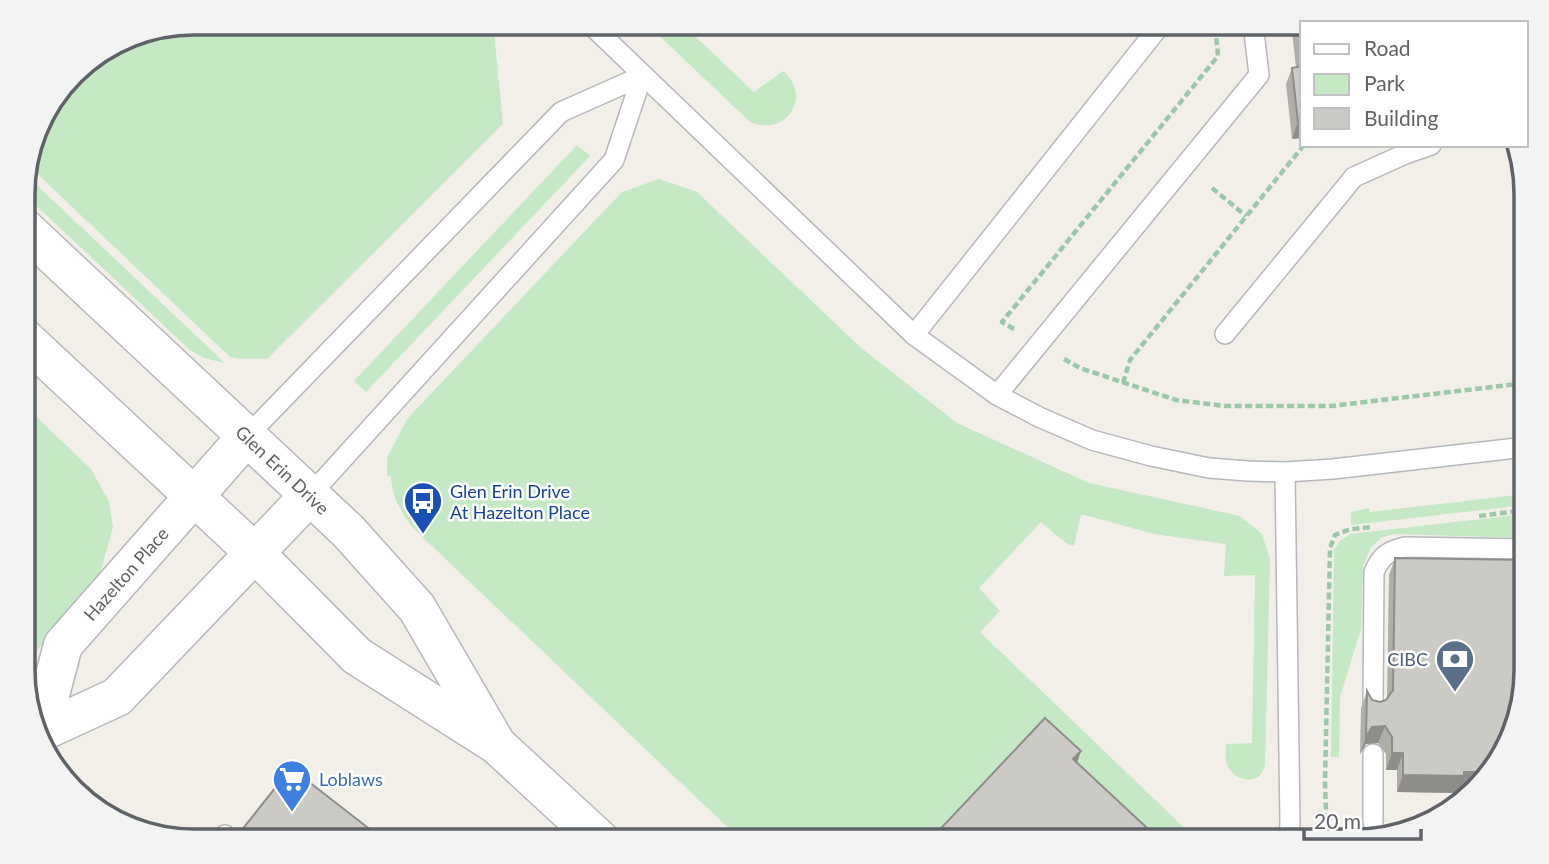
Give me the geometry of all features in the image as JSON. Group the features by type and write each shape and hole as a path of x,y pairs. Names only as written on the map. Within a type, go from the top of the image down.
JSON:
{"street":[{"name":"Glen Erin Drive","path":"35,238 348,531 417,608 497,745"},
{"name":"Glen Erin Drive","path":"35,348 255,553 357,656 497,745 588,829"},
{"name":"Hazelton Place","path":"43,720 63,645 247,435"},
{"name":"Hazelton Place","path":"47,730 117,697 310,495"}],"lane":[{"path":"601,35 914,335 998,395 1039,417 1092,440 1209,468 1285,472 1514,448"},
{"path":"914,335 1152,35"},
{"path":"998,395 1259,75 1254,35"},
{"path":"247,435 561,112 642,76"},
{"path":"310,495 614,160 642,76"},
{"path":"1225,334 1354,177 1425,147"},
{"path":"1285,472 1289,829"},
{"path":"1373,706 1374,572 1380,557 1391,550 1405,547 1514,548"},
{"path":"1373,754 1373,822"}],"path":[{"path":"1216,35 1218,55 1002,322 1080,368 1176,400 1238,406 1331,406 1514,384"},
{"path":"1123,383 1130,360 1302,147"},
{"path":"1212,188 1246,216"}],"green space":[{"path":"494,35 503,124 267,359 230,357 36,173 47,133 68,97 89,74 114,56 143,43 173,36"},
{"path":"659,35 694,35 754,92 783,71 792,81 796,92 791,112 775,124 750,122"},
{"path":"577,145 590,156 366,392 354,381"},
{"path":"659,179 697,192 860,347 957,423 1089,483 1240,516 1262,534 1270,559 1265,765 1258,777 1239,777 1233,773 1226,761 1226,744 1252,743 1255,575 1224,576 1226,544 1154,534 1081,514 1074,546 1066,543 1041,522 979,588 1000,611 980,632 1185,829 729,829 412,527 397,503 391,476 387,476 387,458 407,419 622,192"},
{"path":"35,184 225,363 204,358 190,350 35,204"},
{"path":"35,416 91,469 109,502 113,527 100,574 35,653"},
{"path":"1514,495 1514,506 1351,525 1351,512 1369,508 1370,512"},
{"path":"1514,515 1514,538 1393,534 1381,538 1371,547 1363,566 1361,629 1340,697 1339,757 1331,757 1334,550 1340,541 1350,534"}],"building":[{"path":"1300,66 1300,122 1298,122 1292,68"},
{"name":"CIBC","path":"1395,558 1514,560 1514,681 1511,701 1498,740 1477,772 1464,772 1464,776 1403,775 1403,753 1392,753 1392,737 1385,726 1372,727 1366,737 1367,691 1372,700 1380,702 1386,700 1393,690"},
{"path":"1045,718 1081,751 1073,759 1148,829 940,829"},
{"path":"291,768 370,829 243,829"}],"place":[{"name":"Glen Erin Drive At Hazelton Place","path":"423,535"},
{"name":"CIBC","path":"1455,693"},
{"name":"Loblaws","path":"292,813"}]}
